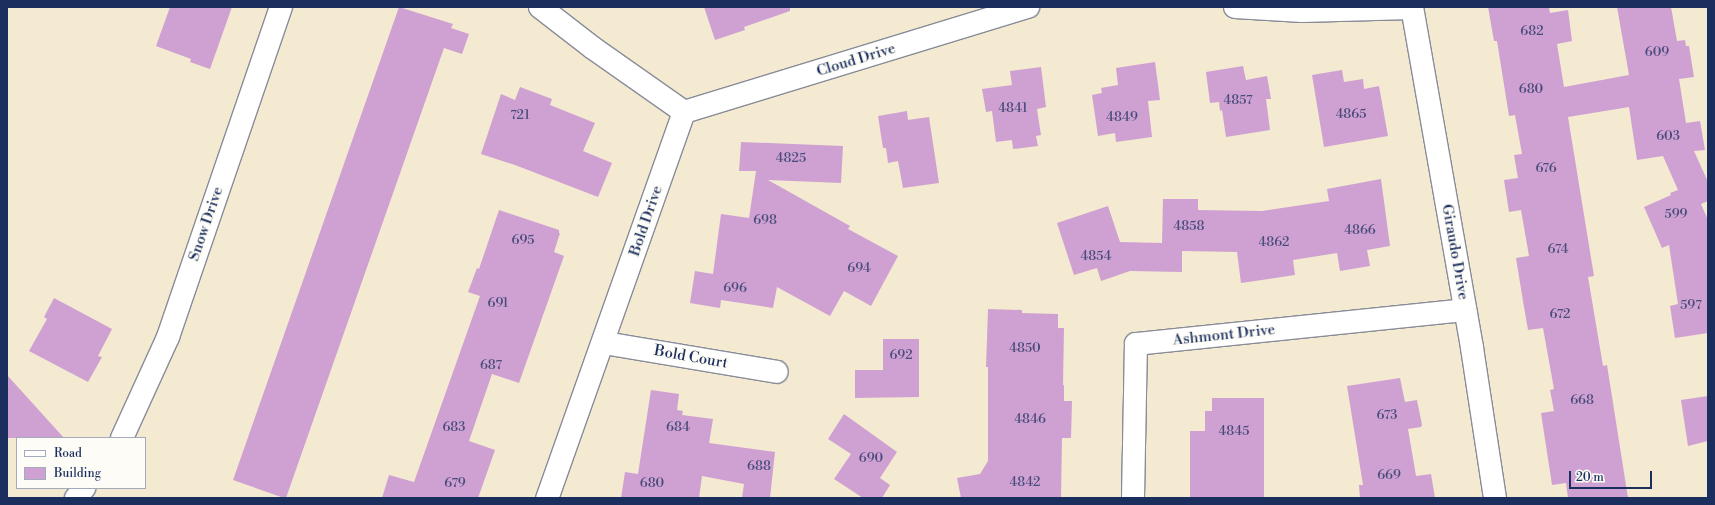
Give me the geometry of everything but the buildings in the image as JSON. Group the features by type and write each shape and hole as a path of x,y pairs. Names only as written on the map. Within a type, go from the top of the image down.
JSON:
{"street":[{"name":"Snow Drive","path":"122,437 168,337 281,7"},
{"path":"540,7 593,48 684,112"},
{"name":"Cloud Drive","path":"684,112 1028,7"},
{"path":"1235,7 1302,11 1412,7"},
{"name":"Giraudo Drive","path":"1412,7 1465,310 1495,498"},
{"name":"Bold Drive","path":"547,498 604,343 684,112"},
{"name":"Ashmont Drive","path":"1133,498 1136,344 1465,310"},
{"name":"Bold Court","path":"604,343 777,372"},
{"path":"76,498 83,489"}]}
